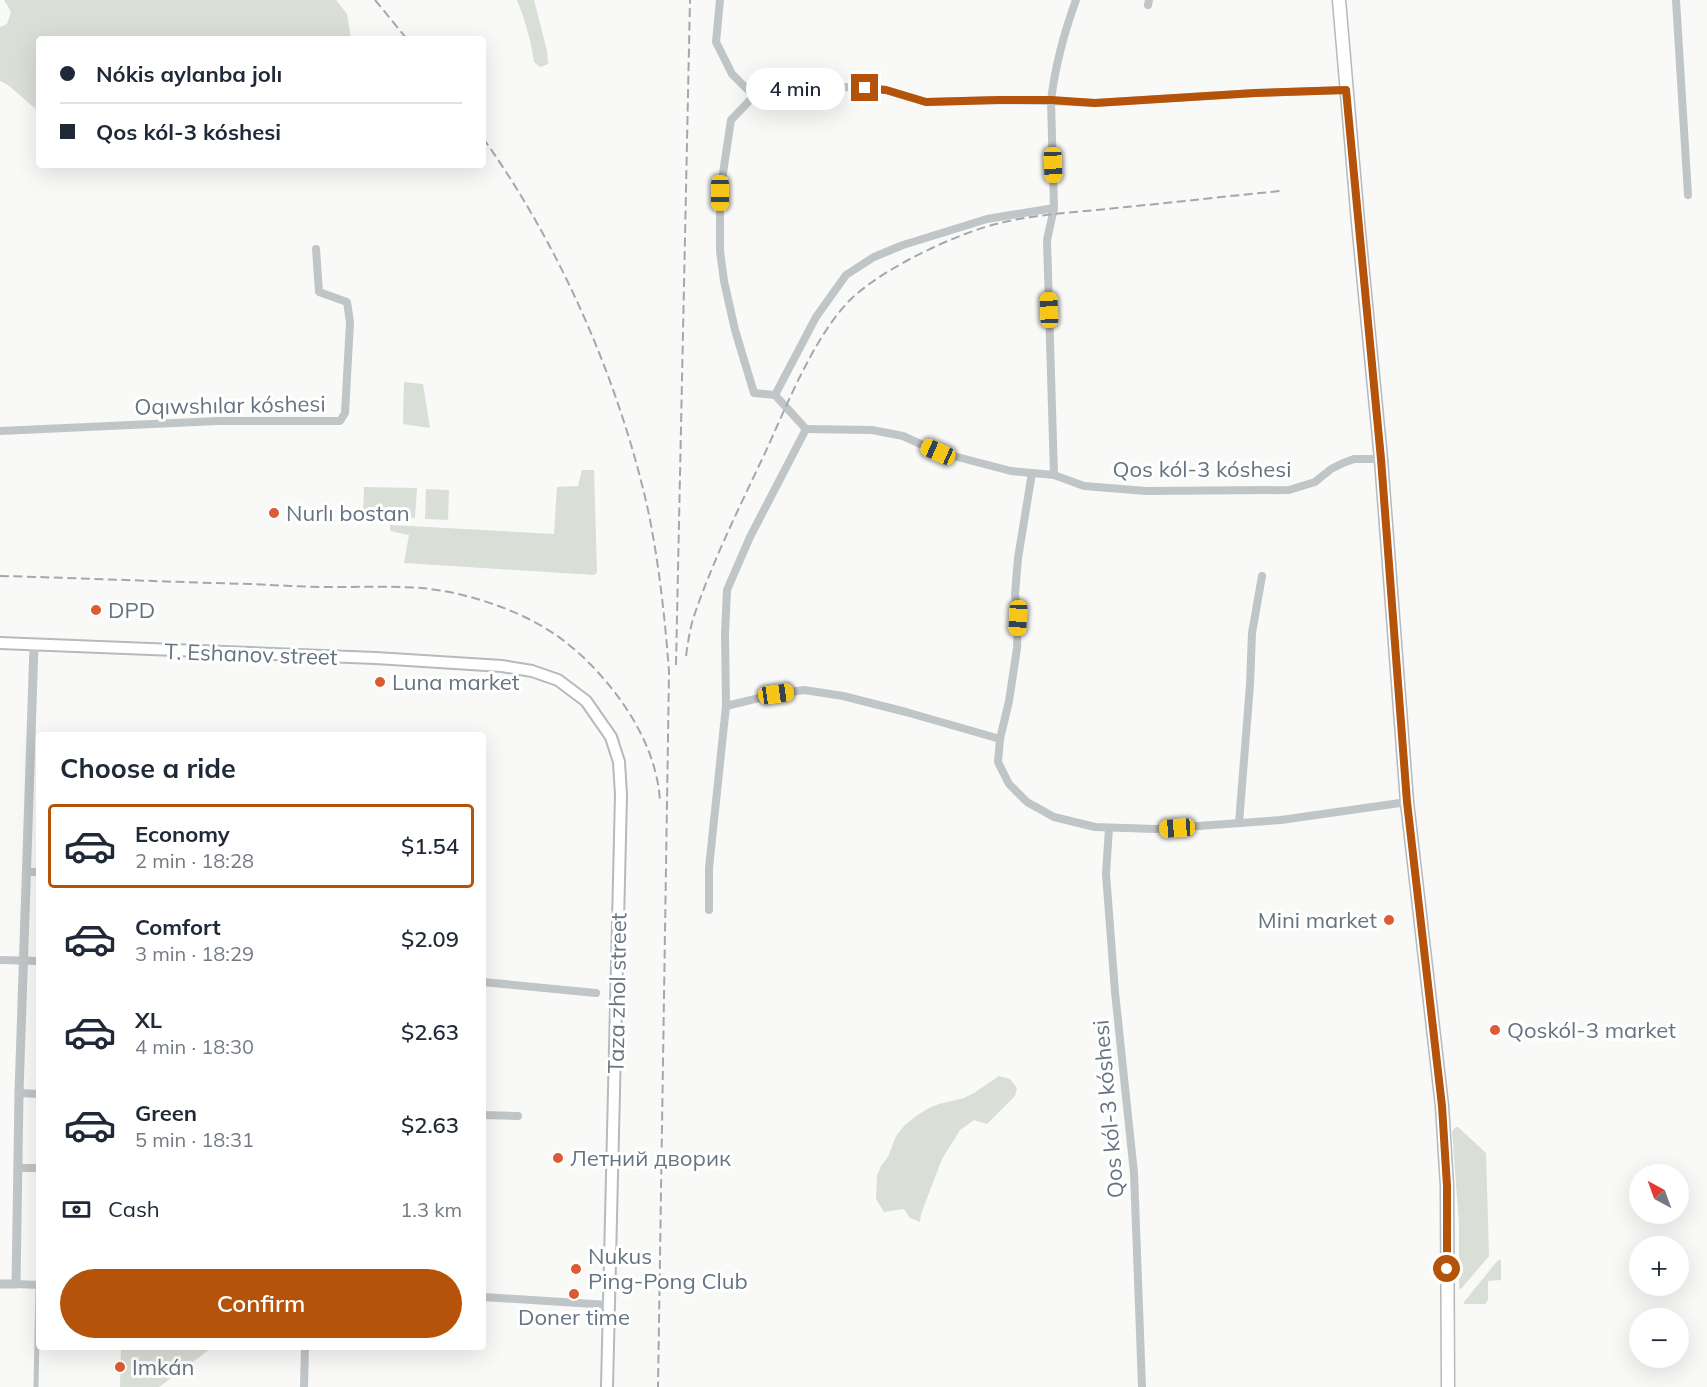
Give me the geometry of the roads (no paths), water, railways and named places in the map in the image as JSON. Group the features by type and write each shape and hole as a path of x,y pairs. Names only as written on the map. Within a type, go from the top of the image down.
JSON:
{"main road":[{"path":"1339,0 1381,459 1407,802 1442,1106 1447,1186 1448,1387"},
{"name":"T. Eshanov street","path":"0,643 376,658 502,666"},
{"name":"Taza zhol street","path":"502,666 558,680 586,701 611,737 619,762 621,805 607,1387"}],"street":[{"path":"720,0 716,42 732,74 754,96"},
{"path":"1054,475 1047,240 1054,208 1051,100 1066,28 1076,0"},
{"path":"1676,0 1688,195"},
{"path":"709,910 709,868 726,706 727,590 750,537 806,429 775,395 754,393 735,330 720,251 720,193 731,120 754,96 789,87 886,90 926,102 1051,100 1095,103 1346,90"},
{"path":"775,395 816,317 846,275 874,257 903,245 987,219 1054,208"},
{"name":"Oqıwshılar kóshesi","path":"0,431 218,420 340,421 345,414 350,322 346,302 319,292 316,249"},
{"name":"Qos kól-3 kóshesi","path":"806,429 872,430 903,436 938,452 1011,471 1054,475 1084,486 1146,490 1289,490 1315,482 1343,462 1354,459 1381,459"},
{"path":"1032,473 1018,558 1015,594 1018,618 1017,648 1000,739 998,762 1009,784 1027,802 1054,818 1095,827 1156,829 1281,820 1407,802"},
{"path":"1239,823 1252,633 1262,576"},
{"path":"16,1284 19,1093 34,646"},
{"path":"726,706 804,690 843,696 1000,739"},
{"name":"Qos kól-3 kóshesi","path":"1109,828 1106,874 1116,1003 1134,1173 1142,1387"},
{"path":"26,872 36,872"},
{"path":"0,960 36,961"},
{"path":"486,982 596,993"},
{"path":"19,1093 36,1094"},
{"path":"486,1115 518,1116"},
{"path":"18,1168 36,1168"},
{"path":"0,1284 36,1285"},
{"path":"486,1297 609,1305"},
{"path":"36,1387 37,1350"},
{"path":"304,1387 305,1350"}],"railway":[{"path":"375,0 405,36"},
{"path":"676,665 690,0"},
{"path":"486,142 537,223 584,316 621,412 636,461 648,510 658,570 669,672 658,1387"},
{"path":"686,656 689,635 701,595 792,393 825,332 851,299 865,287 901,264 942,243 1000,223 1047,215 1280,191"},
{"path":"0,576 308,587 422,588 500,606 537,623 554,634 587,661 613,690 631,715 651,757 660,802"}],"place":[{"name":"Nurlı bostan","path":"274,513"},
{"name":"DPD","path":"96,610"},
{"name":"Luna market","path":"380,682"},
{"name":"Mini market","path":"1389,920"},
{"name":"Qoskól-3 market","path":"1495,1030"},
{"name":"Летний дворик","path":"558,1158"},
{"name":"Nukus Ping-Pong Club","path":"576,1269"},
{"name":"Doner time","path":"574,1294"},
{"name":"Imkán","path":"120,1367"}]}
